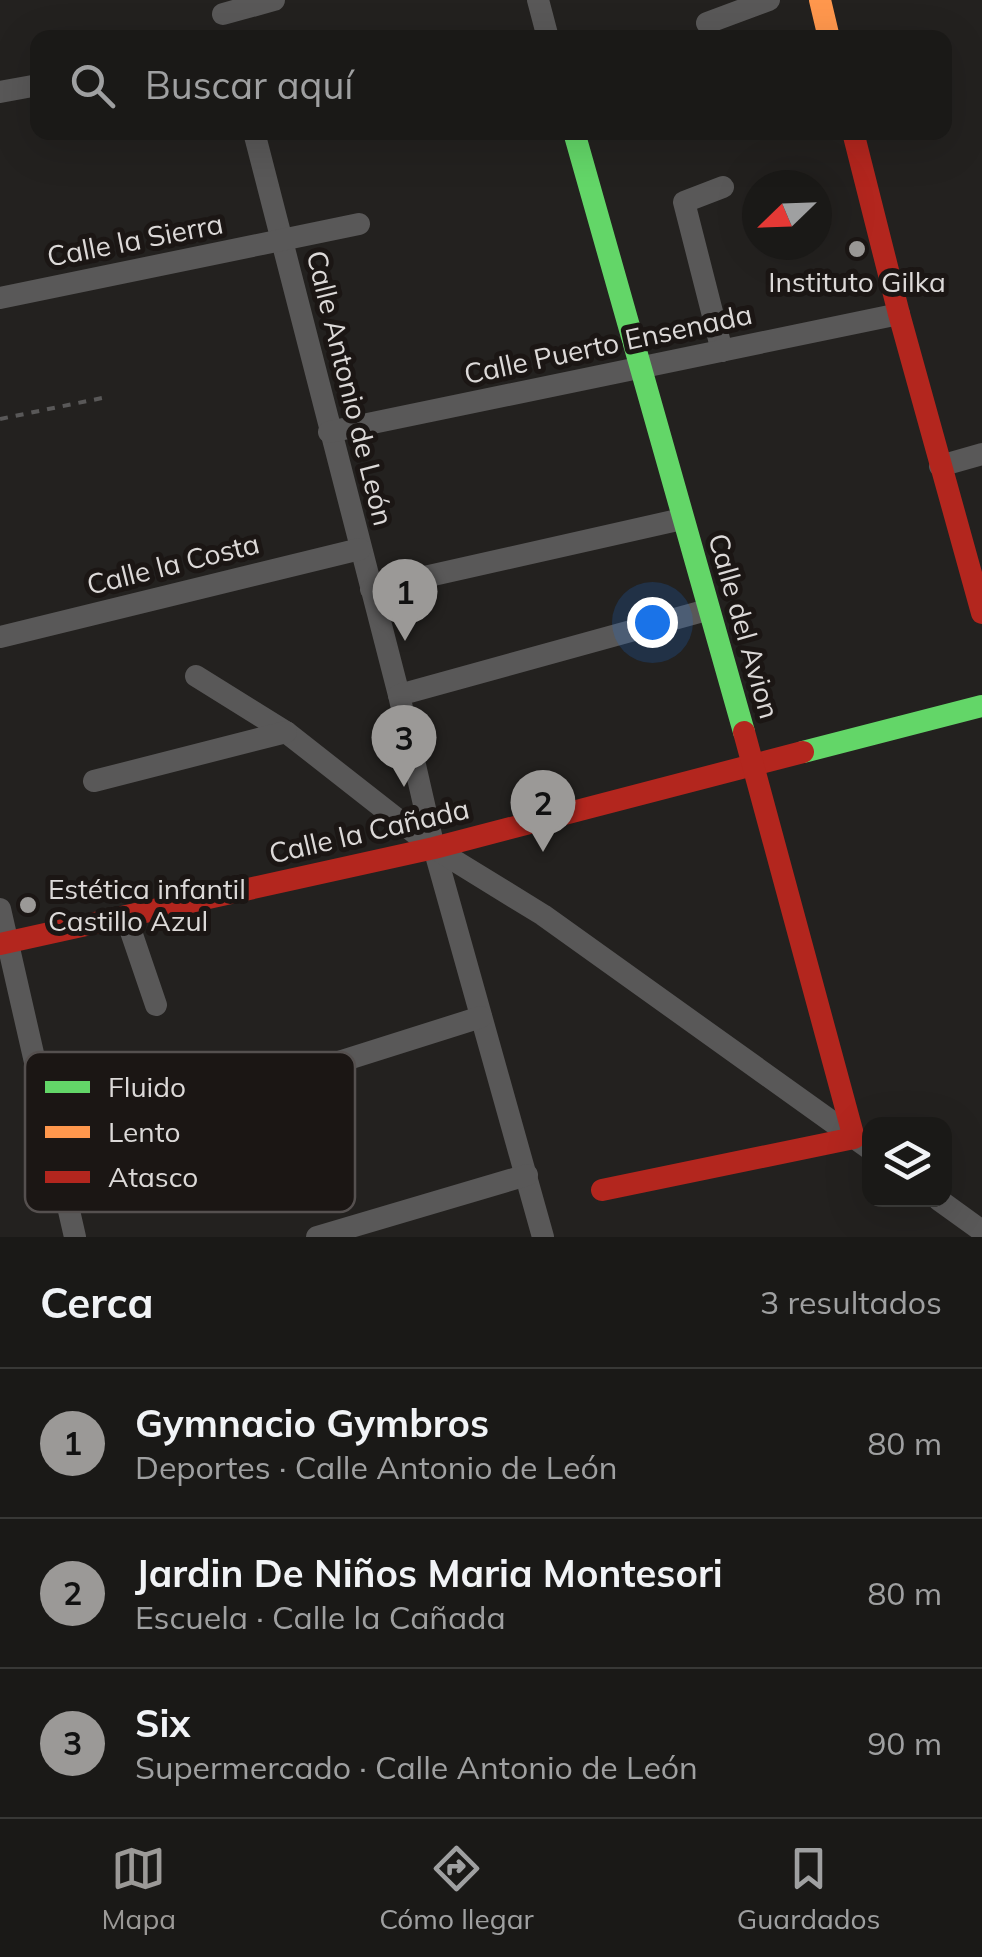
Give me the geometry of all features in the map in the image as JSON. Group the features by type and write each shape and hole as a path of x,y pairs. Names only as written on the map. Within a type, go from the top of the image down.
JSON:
{"street":[{"path":"221,7 274,0"},
{"path":"538,0 546,30"},
{"path":"708,22 769,0"},
{"path":"820,0 827,30"},
{"path":"0,92 30,86"},
{"name":"Calle Antonio de León","path":"256,140 399,696 434,848 543,1237"},
{"name":"Calle del Avion","path":"576,140 862,1144"},
{"path":"855,140 940,466 975,564 982,613"},
{"path":"722,351 684,202 723,186"},
{"name":"Calle la Sierra","path":"0,298 360,224"},
{"name":"Calle Puerto Ensenada","path":"329,432 899,314"},
{"path":"940,466 982,454"},
{"path":"371,590 682,519"},
{"name":"Calle la Costa","path":"0,636 360,549"},
{"path":"399,696 707,610"},
{"path":"196,676 286,732 434,848 542,915 862,1144"},
{"name":"Calle la Cañada","path":"4,944 434,848 982,706"},
{"path":"94,781 286,732"},
{"path":"0,909 4,944 31,1052"},
{"path":"126,916 156,1005"},
{"path":"355,1058 481,1018"},
{"path":"602,1190 862,1144"},
{"path":"317,1237 526,1175"},
{"path":"949,1207 982,1230"},
{"path":"70,1212 76,1237"}],"path":[{"path":"0,419 108,397"}],"traffic: fast":[{"path":"576,140 744,732"},
{"path":"803,752 982,706"}],"traffic: slow":[{"path":"820,0 827,30"}],"traffic: jam":[{"path":"855,140 982,613"},
{"path":"602,1190 854,1138 744,732"},
{"path":"0,944 434,848 803,752"}],"place":[{"name":"Instituto Gilka","path":"857,249"},
{"name":"Gymnacio Gymbros","path":"405,641"},
{"name":"Six","path":"404,787"},
{"name":"Jardin De Niños Maria Montesori","path":"543,852"},
{"name":"Estética infantil Castillo Azul","path":"28,905"}]}
